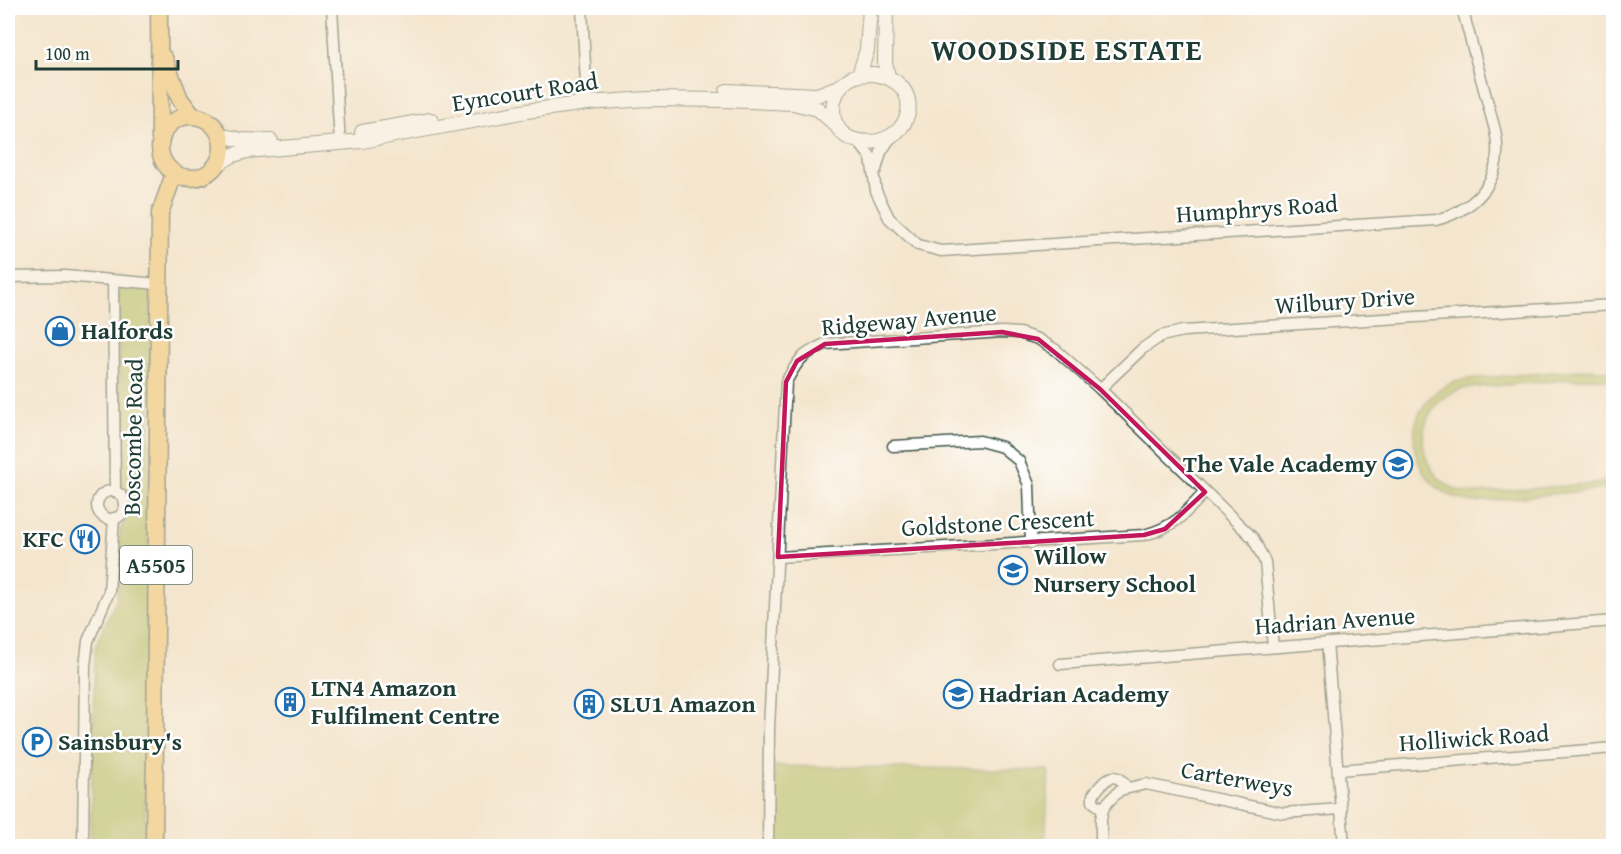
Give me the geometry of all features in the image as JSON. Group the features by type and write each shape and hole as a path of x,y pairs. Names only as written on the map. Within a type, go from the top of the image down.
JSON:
{"main road":[{"path":"159,8 159,150 161,159 166,168 174,174 193,179 203,177 218,164 222,144 220,135 204,118 181,117 164,130 160,140"},
{"path":"159,39 166,68 180,99 192,116"},
{"name":"Boscombe Road","path":"154,846 159,213 174,174"}],"street":[{"path":"333,8 340,140"},
{"path":"582,8 587,99"},
{"path":"859,75 867,50 870,8"},
{"path":"886,8 885,62 888,76"},
{"name":"Humphrys Road","path":"858,141 871,158 880,201 889,218 918,245 941,251 1436,220 1453,215 1471,205 1489,182 1496,163 1498,142 1462,8"},
{"path":"859,75 888,76 902,87 909,103 906,120 900,130 891,137 884,140 858,141 843,134 837,126 832,107 835,95 841,86 852,77 859,75"},
{"name":"Eyncourt Road","path":"218,164 232,155 247,151 340,140 519,104 656,91 722,90 817,95 841,86"},
{"name":"Eyncourt Road","path":"587,99 725,100 793,104 818,109 837,126"},
{"name":"Eyncourt Road","path":"220,135 255,141 340,140"},
{"path":"874,176 881,152 891,137"},
{"path":"8,276 65,276 158,284"},
{"path":"113,280 115,492"},
{"name":"Wilbury Drive","path":"1100,389 1142,349 1161,336 1183,331 1614,305"},
{"name":"Ridgeway Avenue","path":"768,846 769,729 786,382 797,361 810,351 825,344 1002,332 1019,333 1038,339 1056,350 1100,389 1252,538 1265,562 1273,647"},
{"path":"893,446 980,441 1002,447 1019,461 1029,485 1031,543"},
{"path":"115,492 123,498 124,507 120,515 114,518 102,516 97,504 101,496 115,492"},
{"name":"Goldstone Crescent","path":"778,557 1144,535 1165,530 1184,515 1205,492"},
{"path":"83,846 85,666 88,641 109,592 114,518"},
{"name":"Hadrian Avenue","path":"1060,664 1614,621"},
{"path":"1327,643 1344,846"},
{"name":"Holliwick Road","path":"1338,770 1614,748"},
{"name":"Carterweys","path":"1101,846 1103,809 1093,802 1093,795 1109,777 1114,776 1121,779 1127,788 1146,784 1283,813 1341,809"},
{"path":"1103,809 1114,796 1127,788"}],"highlighted area":[{"path":"1002,332 1038,339 1100,389 1205,492 1165,529 1144,535 778,557 786,382 797,361 825,344"}],"green space":[{"path":"118,286 151,290 145,846 90,846 95,647 117,598 120,529 134,508 119,487"},
{"path":"1591,369 1613,372 1613,381 1593,378 1467,388 1447,396 1433,409 1425,426 1424,444 1428,462 1438,477 1454,488 1476,493 1599,483 1613,479 1613,488 1476,502 1450,495 1431,482 1419,463 1414,443 1416,422 1426,403 1443,388 1467,379"},
{"path":"775,766 1049,770 1045,846 774,846"}],"place":[{"name":"Halfords","path":"60,331"},
{"name":"The Vale Academy","path":"1398,464"},
{"name":"KFC","path":"85,539"},
{"name":"Willow Nursery School","path":"1013,570"},
{"name":"Hadrian Academy","path":"958,694"},
{"name":"LTN4 Amazon Fulfilment Centre","path":"290,702"},
{"name":"SLU1 Amazon","path":"589,704"},
{"name":"Sainsbury's","path":"37,742"}],"district":[{"name":"WOODSIDE ESTATE","path":"1067,50"}]}
